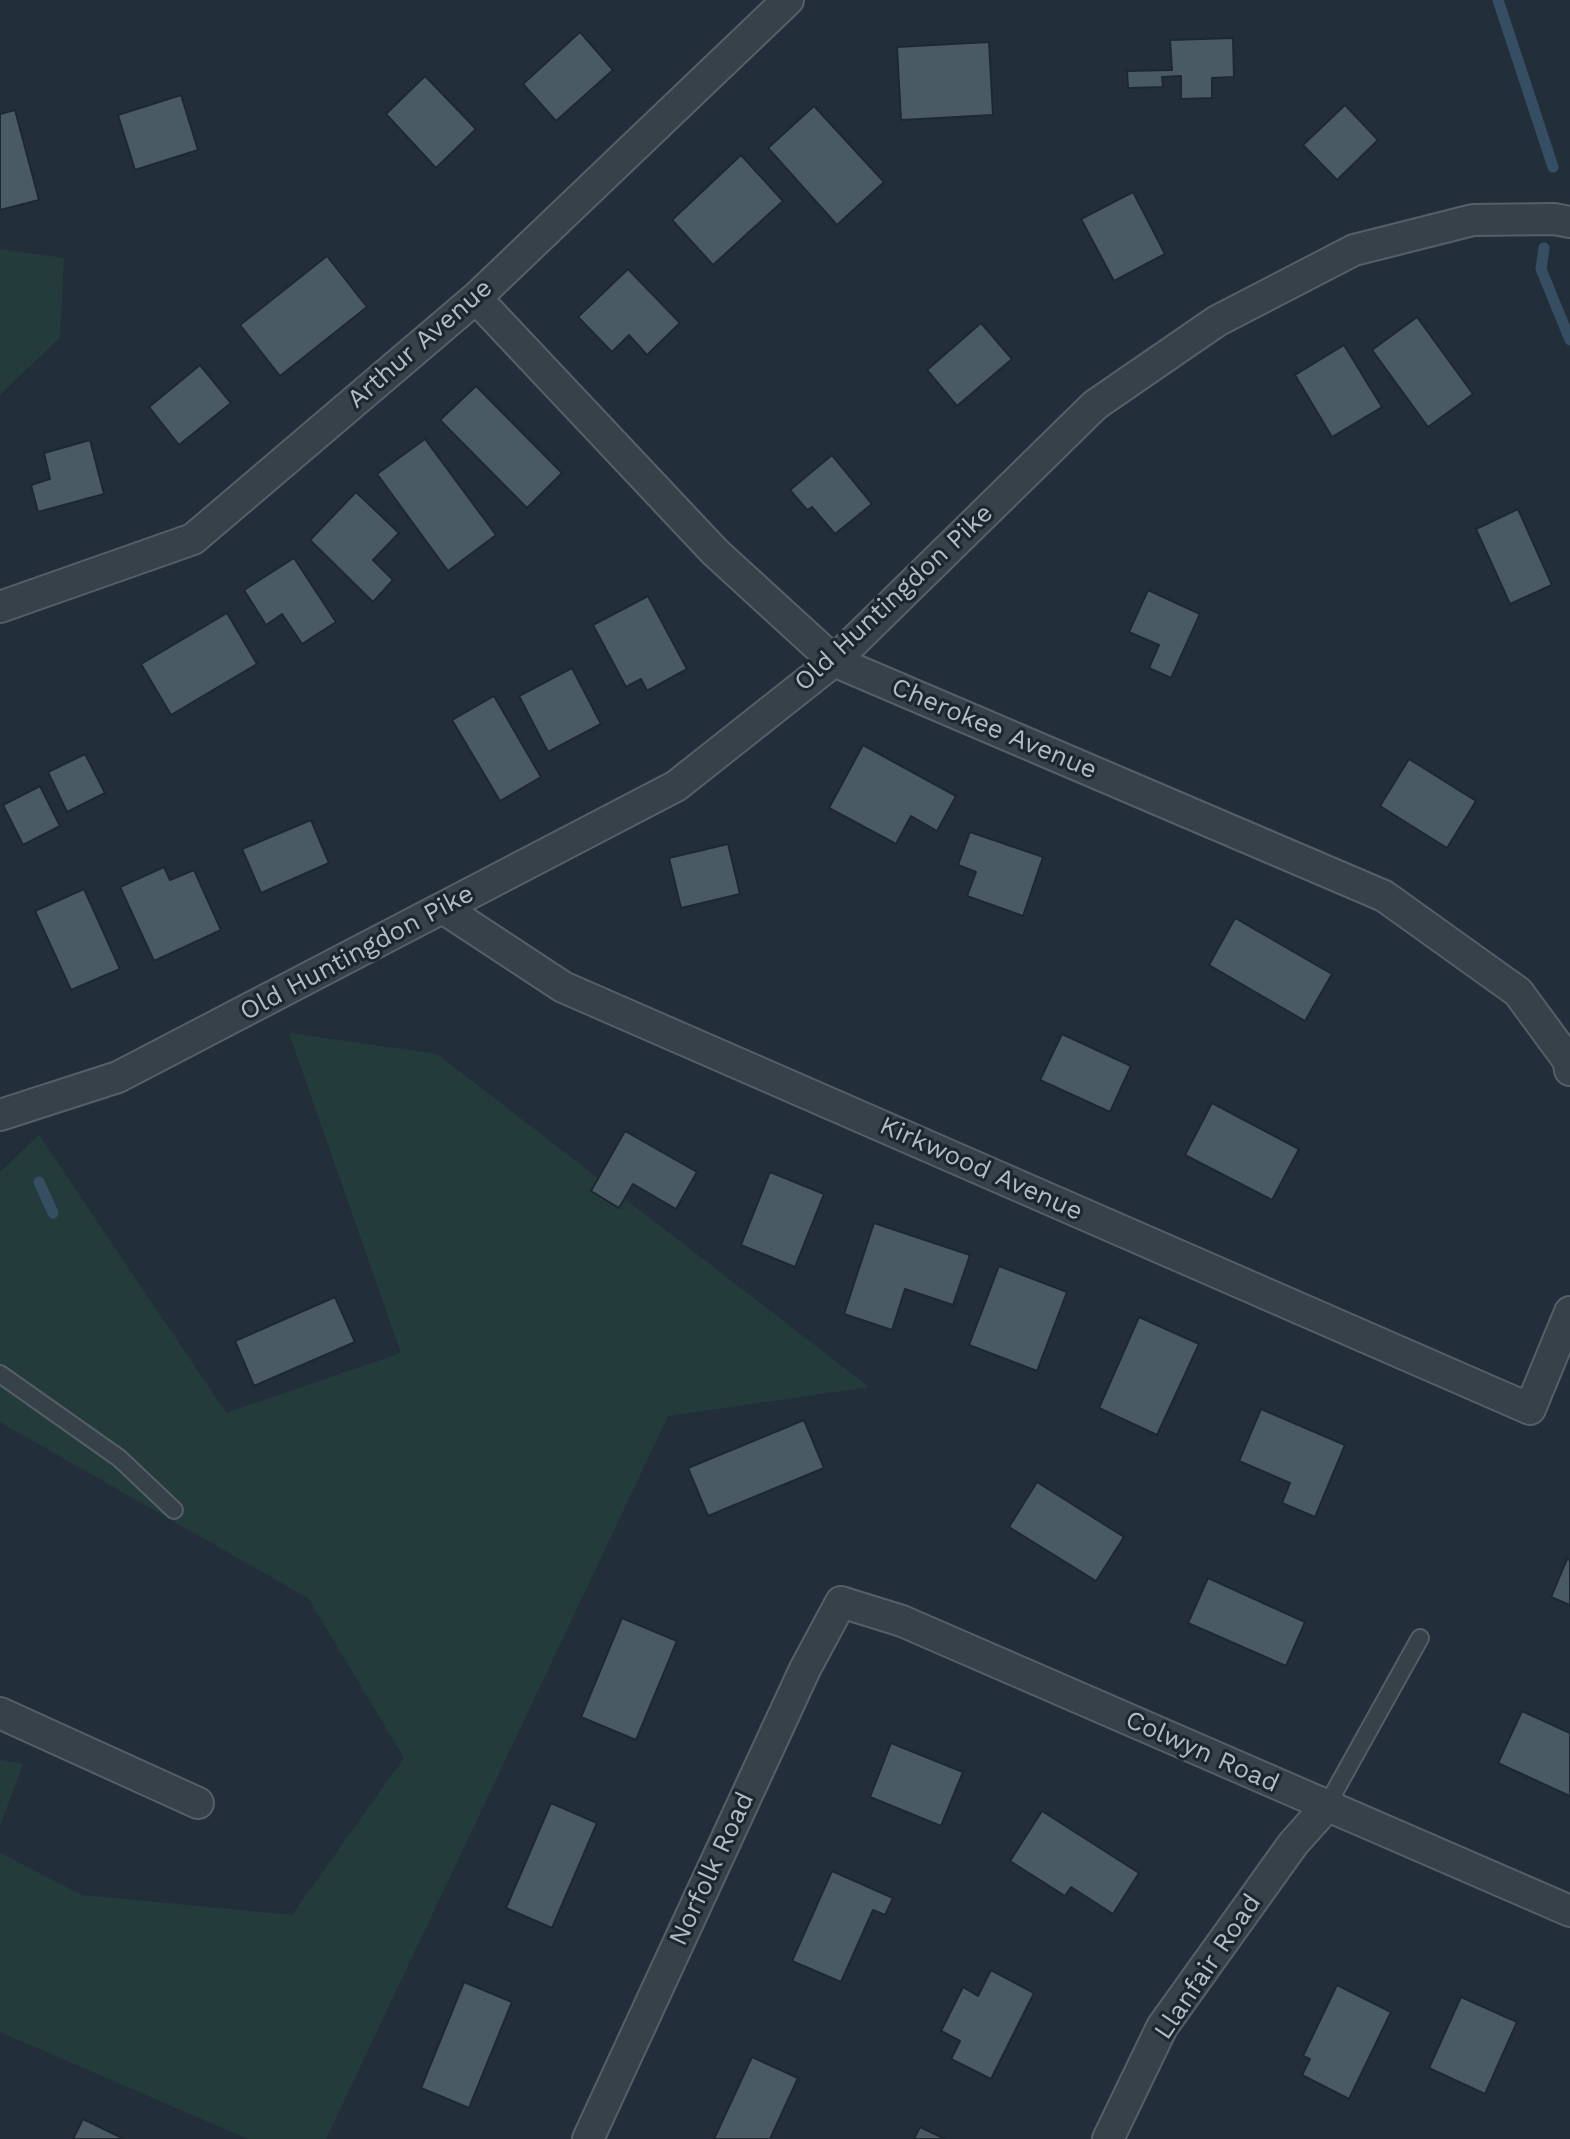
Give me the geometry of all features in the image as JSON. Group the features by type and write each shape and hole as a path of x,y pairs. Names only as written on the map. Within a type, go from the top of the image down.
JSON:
{"street":[{"name":"Arthur Avenue","path":"0,607 193,539 476,298 788,0"},
{"name":"Old Huntingdon Pike","path":"0,1115 118,1077 676,786 834,661 1095,405 1217,321 1354,250 1473,220 1554,219 1570,222"},
{"name":"Cherokee Avenue","path":"476,298 715,552 834,661 1384,896 1518,992 1568,1060 1570,1070"},
{"name":"Kirkwood Avenue","path":"443,908 563,987 1530,1409 1570,1312"},
{"name":"Colwyn Road","path":"841,1602 902,1621 1566,1909"},
{"name":"Norfolk Road","path":"588,2139 805,1669 841,1602"},
{"path":"0,1713 198,1803"},
{"name":"Llanfair Road","path":"1108,2139 1162,2027 1293,1844 1326,1807"}],"lane":[{"path":"0,1374 119,1458 174,1510"},
{"path":"1326,1807 1420,1638"}],"green space":[{"path":"0,249 64,258 60,337 0,395"},
{"path":"289,1033 437,1054 869,1387 668,1416 326,2139 248,2139 0,2032 0,1853 82,1895 292,1915 404,1758 308,1598 0,1422 0,1172 39,1135 226,1413 401,1353"},
{"path":"0,1760 23,1764 0,1826"}],"building":[{"path":"580,32 613,70 556,121 523,84"},
{"path":"1233,38 1234,77 1212,78 1212,98 1181,99 1181,76 1162,77 1163,87 1128,88 1127,71 1172,70 1170,40"},
{"path":"989,42 993,115 901,120 897,47"},
{"path":"425,76 476,129 436,168 386,114"},
{"path":"181,95 198,150 135,170 118,115"},
{"path":"1345,105 1378,140 1337,180 1303,145"},
{"path":"814,106 884,182 837,225 768,148"},
{"path":"15,110 39,200 0,210 0,114"},
{"path":"741,155 783,201 713,265 672,220"},
{"path":"1133,192 1165,254 1114,281 1081,219"},
{"path":"327,256 367,307 280,376 240,325"},
{"path":"628,269 680,323 647,355 629,335 612,352 578,317"},
{"path":"1417,317 1473,394 1428,427 1372,350"},
{"path":"981,323 1012,359 957,406 927,370"},
{"path":"1344,345 1382,407 1332,437 1295,375"},
{"path":"200,365 231,403 179,445 149,407"},
{"path":"476,386 562,473 527,508 440,420"},
{"path":"425,439 496,535 448,571 377,474"},
{"path":"90,440 104,494 38,512 31,485 50,479 44,453"},
{"path":"832,455 872,504 835,534 812,507 807,510 790,490"},
{"path":"356,492 399,533 373,560 393,580 373,602 310,540"},
{"path":"1518,509 1552,585 1510,604 1476,529"},
{"path":"294,558 336,622 302,644 282,614 266,625 244,590"},
{"path":"1148,590 1200,614 1171,678 1149,668 1159,645 1129,632"},
{"path":"648,596 687,669 647,691 641,679 626,687 593,625"},
{"path":"227,613 257,664 171,715 141,664"},
{"path":"572,668 601,724 548,752 519,696"},
{"path":"494,696 541,777 500,801 452,720"},
{"path":"863,745 956,796 937,831 911,816 896,844 829,808"},
{"path":"85,754 105,793 67,812 48,772"},
{"path":"1409,759 1476,801 1447,848 1380,806"},
{"path":"40,786 60,826 23,845 3,805"},
{"path":"311,820 329,863 261,893 242,849"},
{"path":"970,832 1043,857 1023,916 967,896 976,872 958,865"},
{"path":"728,844 740,894 681,908 669,858"},
{"path":"164,867 170,880 194,870 221,930 154,961 120,887"},
{"path":"84,889 120,969 71,990 35,911"},
{"path":"1235,918 1332,974 1305,1021 1209,965"},
{"path":"1062,1034 1131,1066 1110,1112 1040,1080"},
{"path":"1212,1103 1299,1149 1272,1200 1185,1155"},
{"path":"625,1131 697,1172 676,1209 633,1184 619,1208 591,1191"},
{"path":"770,1172 824,1194 795,1267 741,1245"},
{"path":"874,1223 970,1255 953,1305 905,1289 892,1330 844,1314"},
{"path":"999,1266 1067,1292 1037,1371 969,1345"},
{"path":"335,1297 355,1342 254,1386 235,1341"},
{"path":"1139,1317 1199,1344 1157,1435 1099,1408"},
{"path":"1261,1409 1345,1445 1315,1517 1282,1503 1290,1483 1239,1461"},
{"path":"804,1420 824,1468 708,1516 688,1468"},
{"path":"1037,1482 1124,1537 1096,1581 1009,1527"},
{"path":"1567,1559 1570,1560 1570,1605 1551,1597"},
{"path":"1208,1578 1305,1622 1286,1666 1188,1623"},
{"path":"622,1618 677,1641 636,1740 581,1717"},
{"path":"1522,1711 1570,1733 1570,1796 1498,1763"},
{"path":"891,1743 963,1772 941,1826 870,1797"},
{"path":"551,1803 597,1823 552,1928 506,1908"},
{"path":"1042,1811 1139,1873 1113,1914 1071,1887 1065,1896 1010,1861"},
{"path":"832,1871 893,1898 885,1915 873,1910 841,1982 792,1961"},
{"path":"991,1970 1034,1993 991,2079 951,2059 960,2041 941,2031 963,1987 978,1996"},
{"path":"464,1982 512,2002 469,2108 421,2088"},
{"path":"1337,1985 1391,2012 1349,2099 1302,2075 1310,2059 1303,2056"},
{"path":"1461,1997 1517,2022 1485,2094 1429,2068"},
{"path":"752,2057 798,2078 770,2139 714,2139"},
{"path":"83,2119 124,2139 73,2139"},
{"path":"920,2127 945,2139 914,2139"}],"waterway":[{"path":"1498,0 1553,167"},
{"path":"1544,248 1541,269 1570,340"},
{"path":"39,1182 53,1213"}]}
